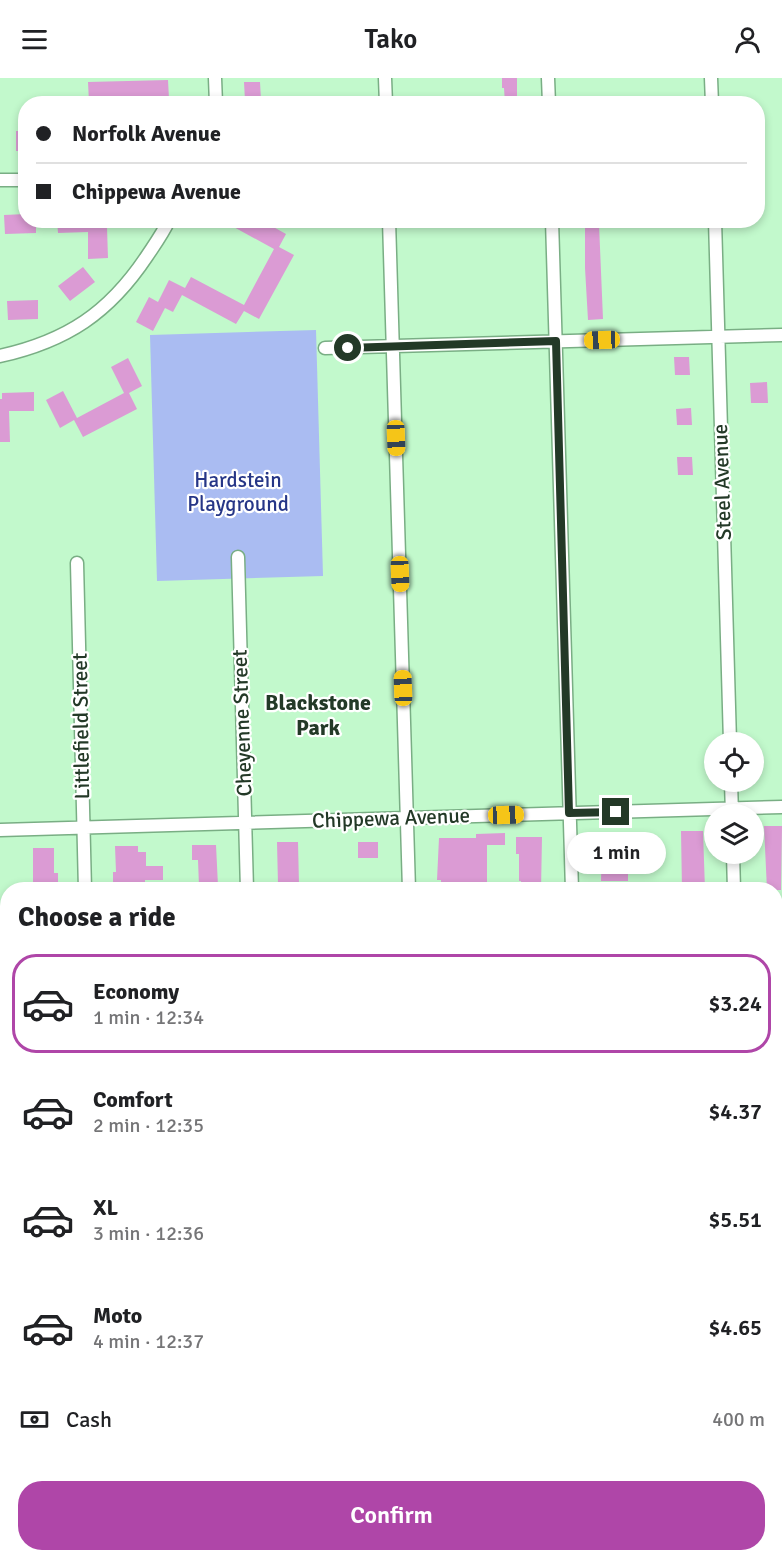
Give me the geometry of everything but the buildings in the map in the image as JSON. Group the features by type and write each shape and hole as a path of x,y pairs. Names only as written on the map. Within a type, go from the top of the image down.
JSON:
{"street":[{"path":"215,78 216,96"},
{"path":"385,78 386,96"},
{"path":"548,78 549,96"},
{"path":"711,78 712,96"},
{"path":"0,180 18,180"},
{"path":"0,356 50,341 98,313 118,295 135,274 161,228"},
{"path":"389,228 409,882"},
{"path":"552,228 572,882"},
{"name":"Steel Avenue","path":"715,228 730,732"},
{"path":"325,348 782,335"},
{"name":"Cheyenne Street","path":"238,557 247,882"},
{"name":"Littlefield Street","path":"77,563 85,882"},
{"name":"Chippewa Avenue","path":"764,809 782,807"},
{"name":"Chippewa Avenue","path":"0,830 569,813 704,812"},
{"path":"733,864 734,882"}],"green space":[{"name":"Hardstein Playground","path":"316,330 323,576 157,581 150,335"}],"district":[{"name":"Blackstone Park","path":"318,714"}],"route":[{"path":"348,348 556,341 569,813 616,812"}]}
